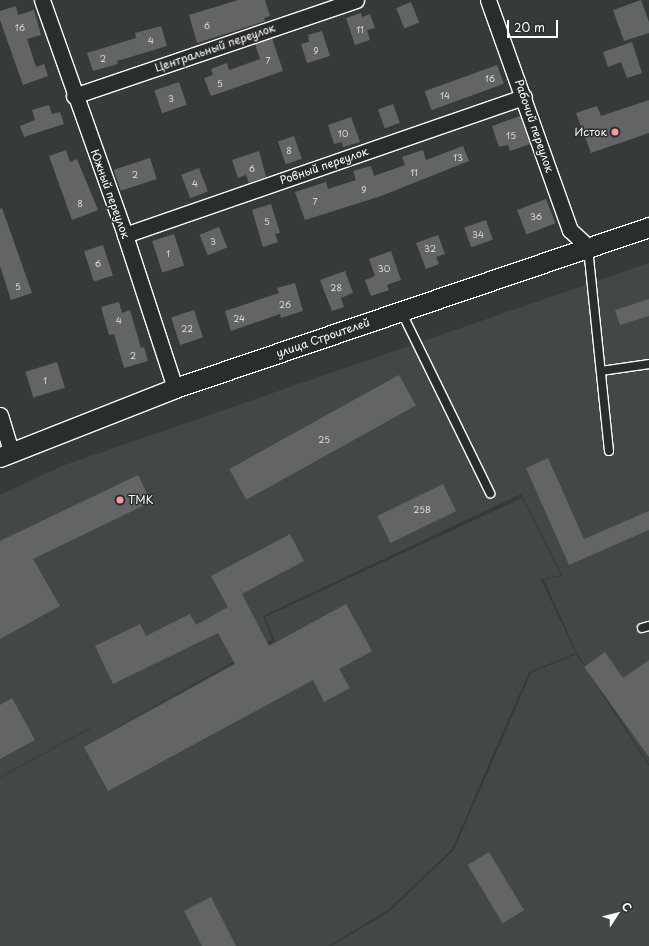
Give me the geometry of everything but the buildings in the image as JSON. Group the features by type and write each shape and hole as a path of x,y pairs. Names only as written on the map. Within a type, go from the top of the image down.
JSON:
{"street":[{"name":"Южный переулок","path":"42,0 74,96 125,235 175,388"},
{"name":"Центральный переулок","path":"74,96 356,0"},
{"name":"Рабочий переулок","path":"488,0 524,97 570,230 588,247"},
{"name":"Ровный переулок","path":"125,235 524,97"},
{"name":"улица Строителей","path":"5,454 175,388 649,227"},
{"path":"0,416 5,454"}],"lane":[{"path":"588,247 609,451"},
{"path":"401,311 490,493"},
{"path":"601,371 649,364"}],"shaded area":[{"path":"649,263 649,764 577,653 544,580 563,576 521,494 263,616 272,640 97,738 275,641 265,617 522,498 561,575 541,580 576,653 529,672 452,849 388,910 328,946 0,946 0,778 89,729 96,739 89,728 0,777 0,495 62,466"},
{"path":"576,654 649,766 649,946 331,946 389,912 454,850 531,673"}],"place":[{"name":"Исток","path":"615,132"},
{"name":"ТМК","path":"120,500"}]}
